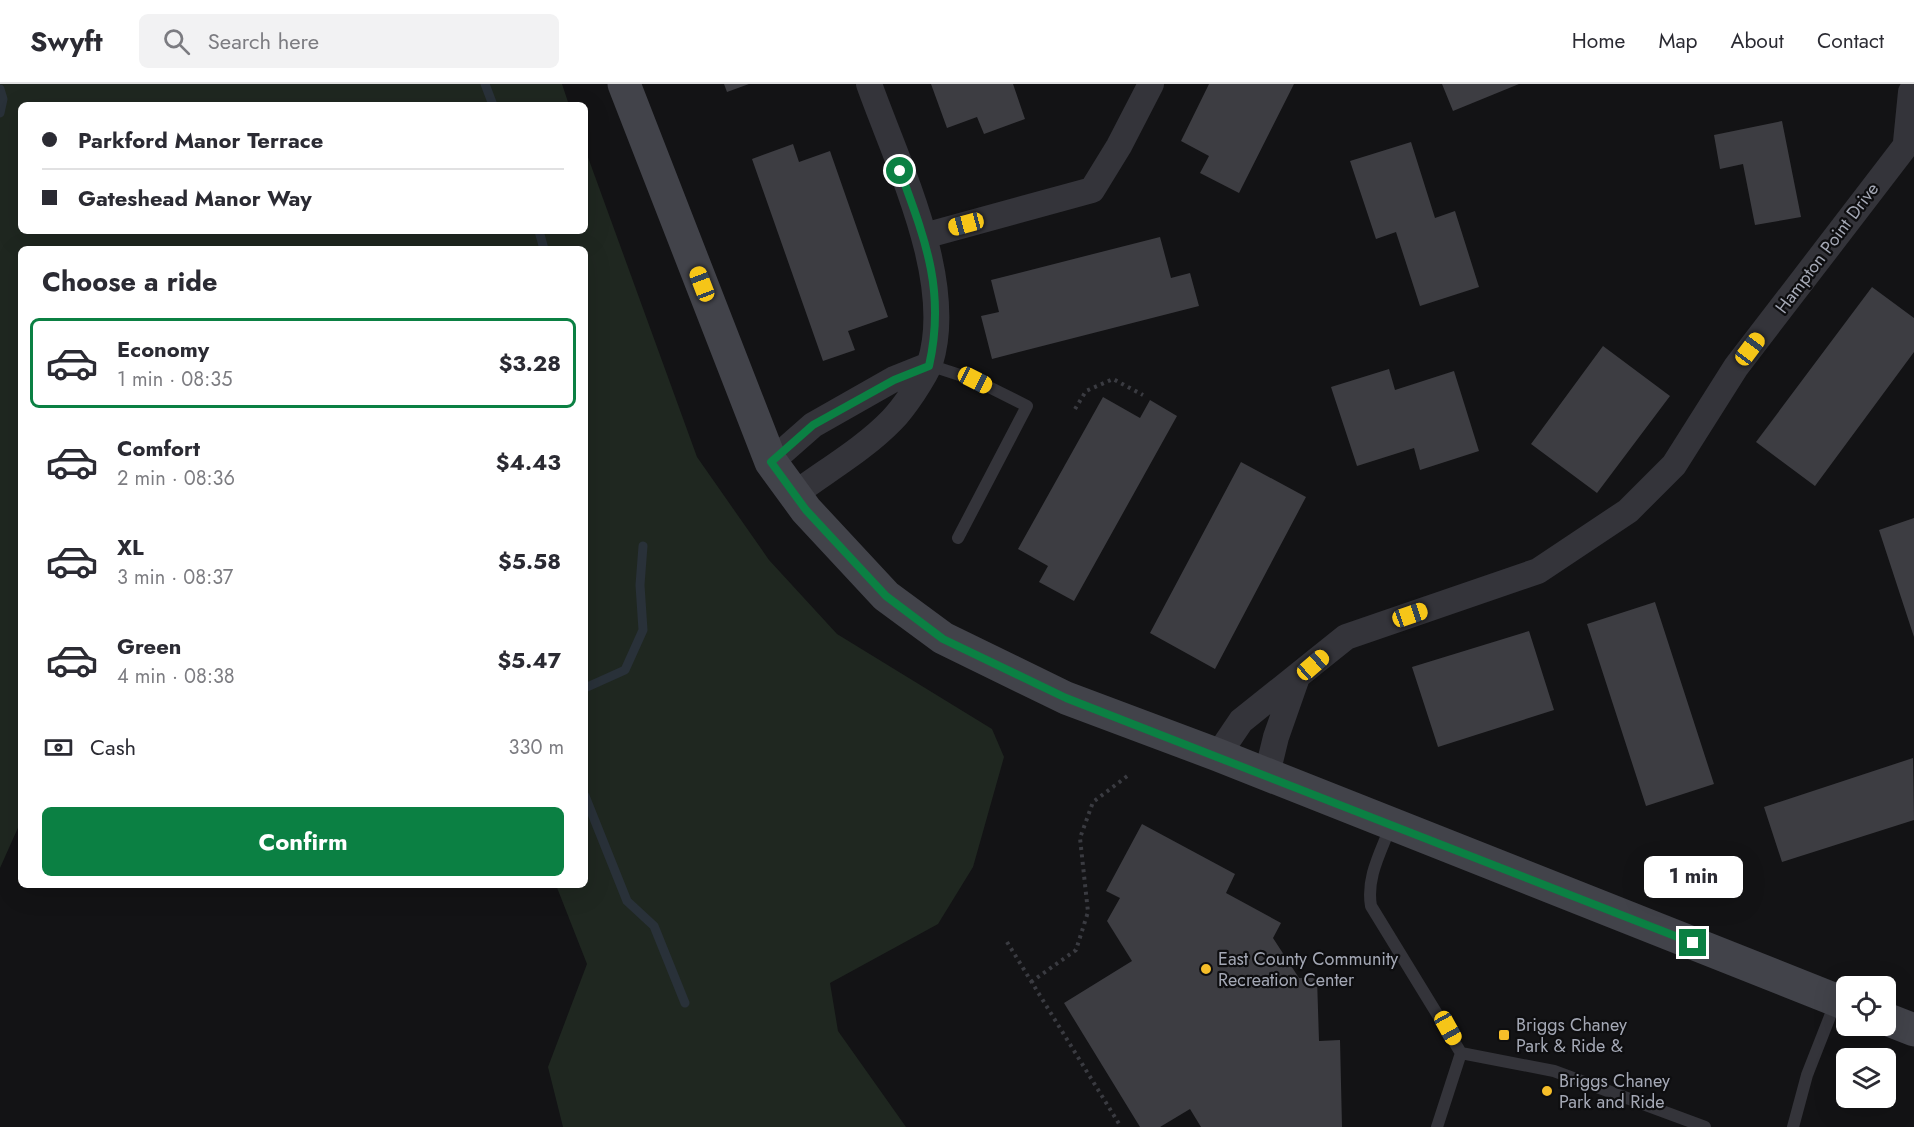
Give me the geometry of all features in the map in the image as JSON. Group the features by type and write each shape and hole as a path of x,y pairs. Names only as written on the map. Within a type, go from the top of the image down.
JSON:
{"street":[{"path":"624,84 771,462 795,494 886,596 943,639 1066,698 1267,774 1836,1000"},
{"path":"795,494 869,441 894,419 929,366 936,333 934,276 924,236 869,84"},
{"path":"924,236 1092,189 1119,146 1150,84"},
{"name":"Hampton Point Drive","path":"1218,755 1241,722 1296,680 1346,637 1538,571 1628,511 1674,465 1736,368 1910,139 1911,92 1914,87"},
{"path":"771,462 813,425 894,380 929,366"},
{"name":"Hampton Point Drive","path":"1267,774 1276,737 1296,680"},
{"path":"1896,1023 1914,1030"}],"lane":[{"path":"929,366 975,380 1027,406 958,538"},
{"path":"1392,824 1370,879 1368,890 1371,906 1461,1053 1554,1071 1705,1127"},
{"path":"1793,1127 1808,1075 1836,1015"},
{"path":"1437,1127 1461,1053"}],"path":[{"path":"1075,409 1086,391 1113,379 1143,395"},
{"path":"1031,982 1076,950 1088,912 1080,838 1093,802 1130,774"},
{"path":"1007,942 1121,1127"}],"shaded area":[{"path":"0,84 562,84 568,102 18,102 18,234 588,234 588,157 697,457 769,560 837,634 992,729 1004,757 973,867 938,924 830,983 838,1031 906,1127 563,1127 548,1067 587,964 557,888 588,888 588,246 18,246 18,828 0,868"}],"building":[{"path":"724,84 749,84 727,92"},
{"path":"931,84 1013,84 1025,119 984,134 977,117 947,128"},
{"path":"1209,84 1294,84 1239,193 1200,173 1209,156 1181,141"},
{"path":"1442,84 1519,84 1453,111"},
{"path":"1782,121 1801,217 1755,225 1743,164 1720,169 1714,135"},
{"path":"1411,142 1435,218 1455,211 1479,287 1420,306 1396,232 1376,239 1350,161"},
{"path":"793,144 799,162 830,151 888,317 848,331 855,350 823,361 752,159"},
{"path":"1160,237 1171,278 1190,273 1199,306 992,359 981,316 999,312 991,280"},
{"path":"1872,287 1914,318 1914,352 1815,486 1756,442"},
{"path":"1603,346 1670,396 1597,493 1531,444"},
{"path":"1389,369 1395,390 1454,371 1479,451 1420,470 1414,448 1357,466 1331,387"},
{"path":"1103,397 1140,418 1150,400 1177,416 1074,601 1039,582 1048,566 1018,549"},
{"path":"1241,462 1306,497 1215,669 1150,633"},
{"path":"1914,518 1914,637 1879,530"},
{"path":"1655,602 1714,784 1646,806 1587,624"},
{"path":"1529,631 1554,710 1438,747 1412,667"},
{"path":"1913,758 1914,820 1782,862 1764,807"},
{"name":"East County Community Recreation Center","path":"1142,824 1235,874 1226,893 1281,923 1273,938 1299,978 1317,978 1319,1041 1340,1040 1342,1127 1201,1127 1190,1109 1160,1127 1140,1127 1064,1003 1132,961 1107,921 1120,898 1106,891"}],"waterway":[{"path":"485,84 492,102"},
{"path":"0,89 3,99 0,113"},
{"path":"540,234 543,246"},
{"path":"588,687 625,670 643,630 640,585 643,546"},
{"path":"588,804 627,901 654,926 685,1003"}],"place":[{"name":"East County Community Recreation Center","path":"1206,969"},
{"name":"Briggs Chaney Park & Ride &","path":"1504,1035"},
{"name":"Briggs Chaney Park and Ride","path":"1547,1091"}],"route":[{"path":"900,171 924,236 934,276 936,333 929,366 894,380 813,425 771,462 806,510 886,596 943,639 1066,698 1218,755 1693,943"}]}
